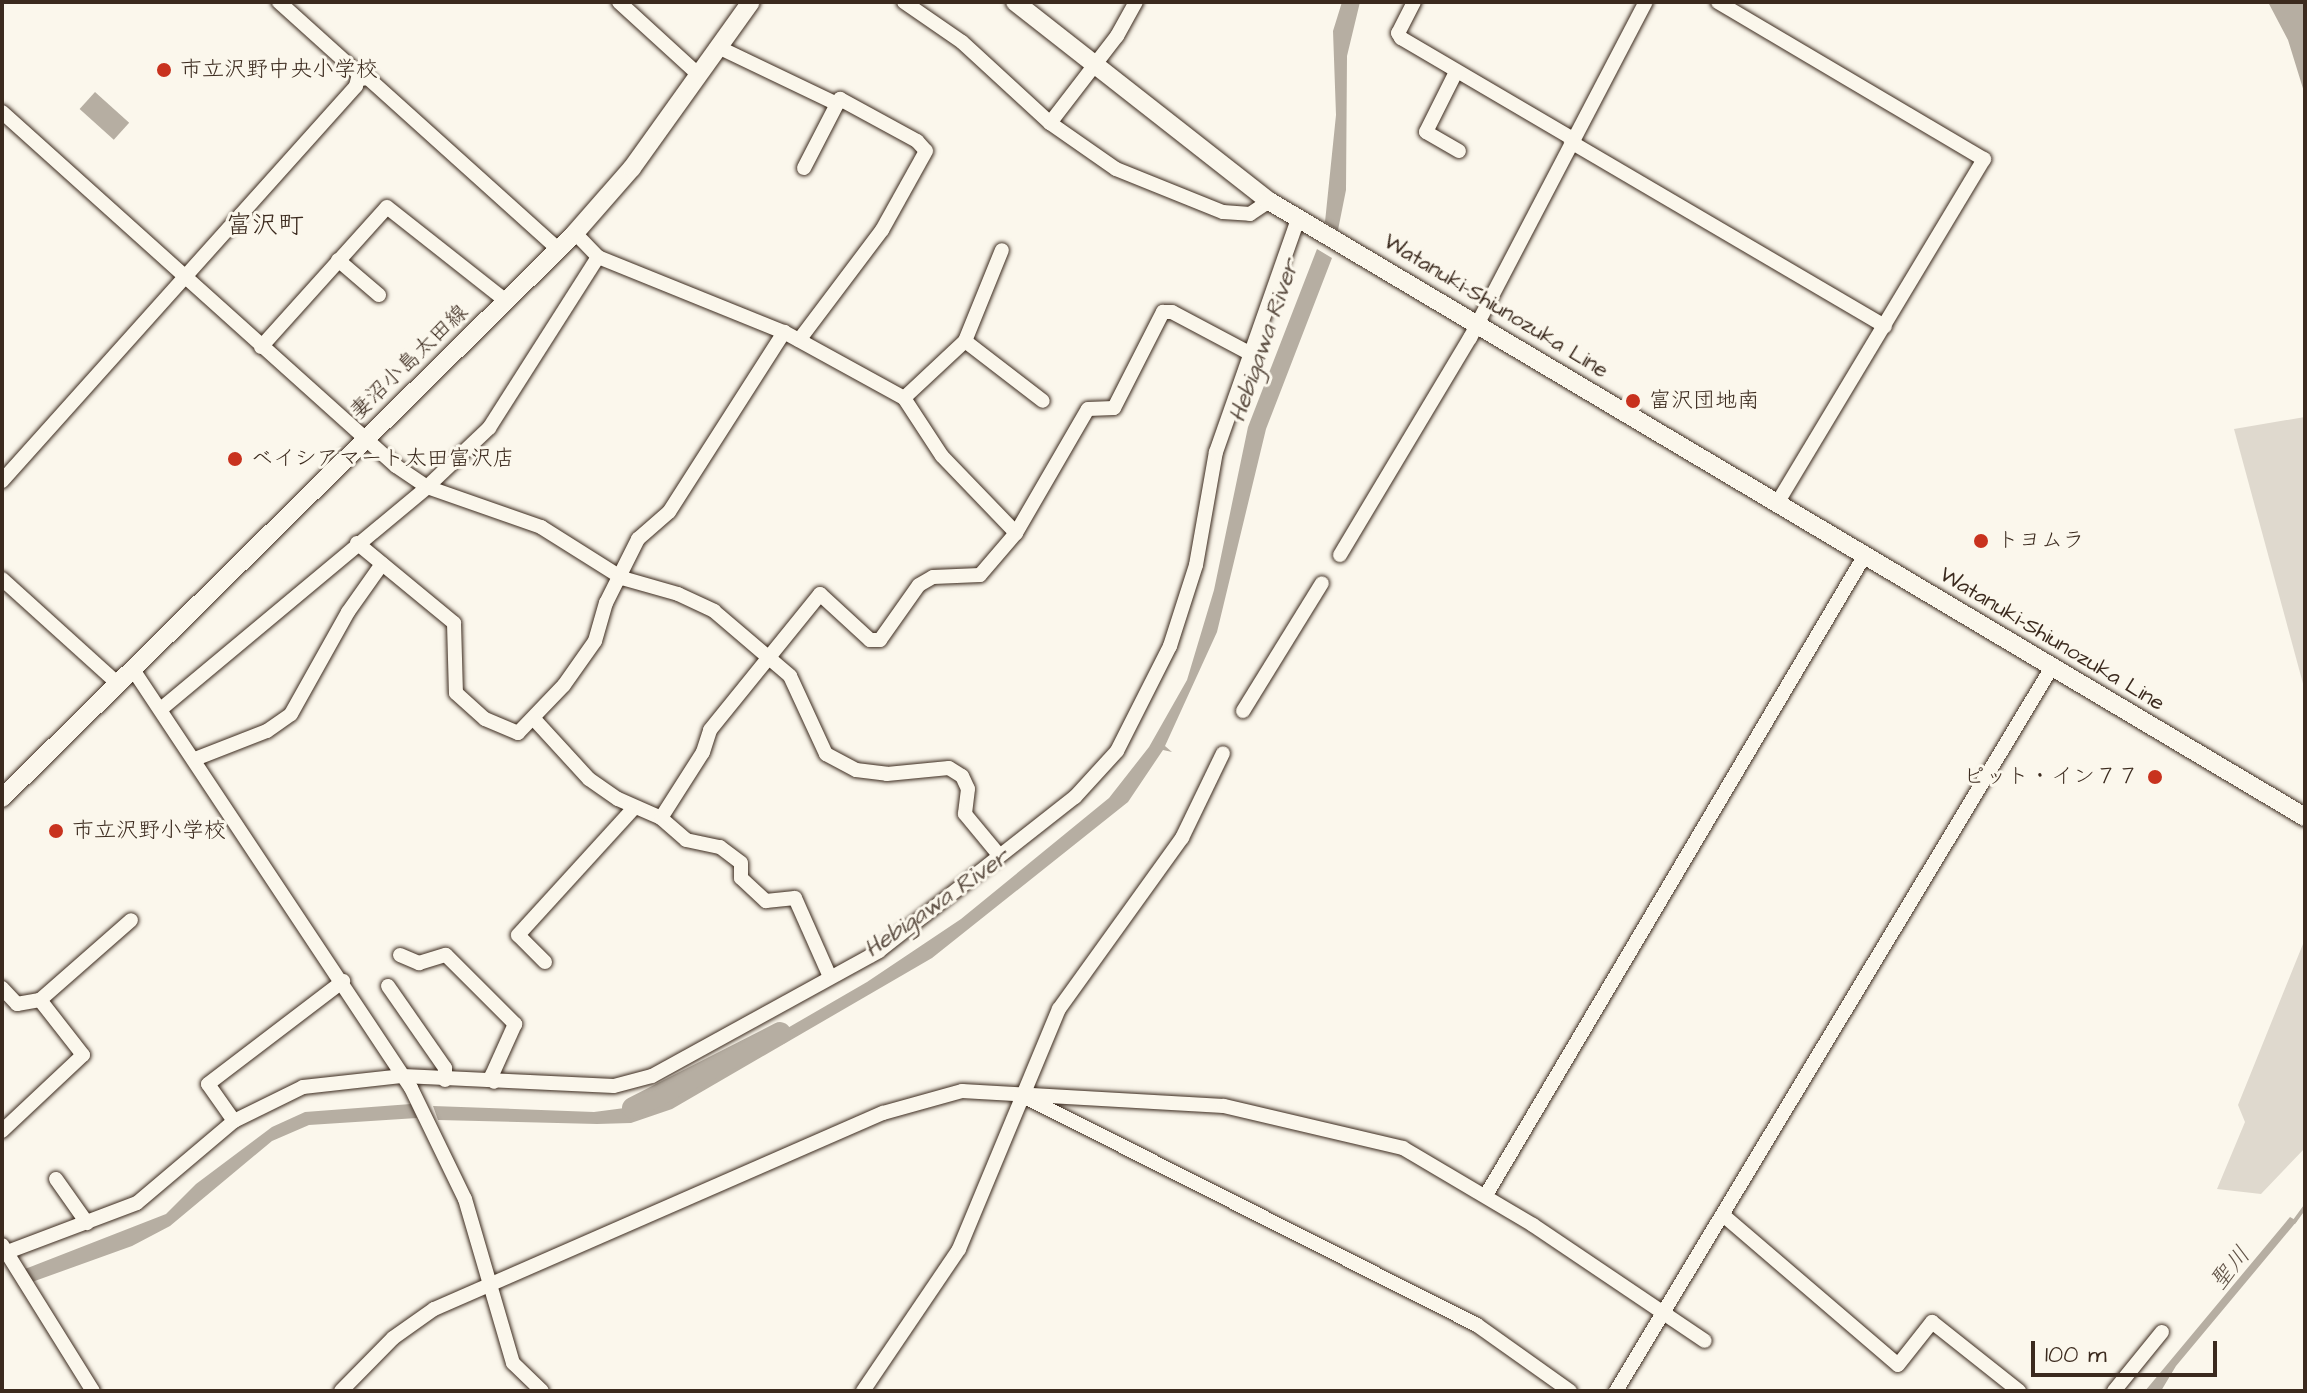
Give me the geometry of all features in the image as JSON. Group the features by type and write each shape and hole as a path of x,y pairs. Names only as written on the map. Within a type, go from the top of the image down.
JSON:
{"main road":[{"name":"妻沼小島太田線","path":"2,798 575,233 632,168 751,2"},
{"name":"Watanuki-Shiunozuka Line","path":"1015,2 1092,66 1269,201 2305,817"}],"street":[{"path":"279,2 360,79"},
{"path":"619,2 699,75"},
{"path":"904,2 962,42 1050,123 1116,169 1192,203 1250,214 1269,201"},
{"path":"1050,123 1136,2"},
{"path":"1414,2 1399,36 1885,326"},
{"path":"1340,555 1476,322 1646,2"},
{"path":"1718,2 1984,159 1777,503"},
{"path":"718,47 837,104"},
{"path":"1456,72 1426,132 1459,151"},
{"path":"2,481 360,79 368,78 558,249"},
{"path":"799,340 882,230 926,151 917,141 840,99 804,168"},
{"path":"2,112 364,441 427,487 515,514 622,578 678,594 714,611 769,654 799,690 816,740 826,754 856,770 887,774 949,768 968,789 965,814 970,823 999,855"},
{"path":"261,347 387,207 506,301"},
{"path":"93,1391 5,1252 87,1223 145,1198 234,1121 303,1087 445,1080 636,1082 879,951 1104,768 1157,677 1196,565 1216,452 1304,222"},
{"path":"575,233 598,257 784,332 904,398 942,456 1016,533"},
{"path":"904,398 965,341 1002,250"},
{"path":"161,709 427,487 489,428 598,257"},
{"path":"338,260 379,295"},
{"path":"661,818 703,752 710,730 820,594 870,640 880,640 919,585 933,577 980,575 1016,533 1088,409 1114,408 1163,312 1172,312 1251,354"},
{"path":"357,543 454,623 456,693 509,733 518,733 534,719 595,641 606,603 622,578 638,539 669,512 784,332"},
{"path":"965,341 1043,401"},
{"path":"1486,1195 1865,555"},
{"path":"195,759 267,731 291,714 348,612 382,564"},
{"path":"2,579 117,683"},
{"path":"1243,711 1322,583"},
{"path":"1616,1391 2052,667"},
{"path":"132,668 343,981 407,1082 465,1199 513,1363 542,1391"},
{"path":"534,719 589,779 633,809 661,818 686,840 720,847 741,863 741,878 766,901 795,898 830,977"},
{"path":"863,1391 973,1222 1059,1009 1182,838 1223,753"},
{"path":"545,962 518,935 633,809"},
{"path":"2,988 17,1004 40,1000 131,920"},
{"path":"400,955 419,963 446,955 515,1024 517,1029 497,1061 494,1082"},
{"path":"234,1121 208,1084 343,981"},
{"path":"388,986 445,1068 445,1080"},
{"path":"2,1131 83,1055 40,1000"},
{"path":"341,1391 393,1338 434,1309 883,1113 962,1091 1224,1106 1403,1148 1486,1195 1705,1341"},
{"path":"1023,1096 1477,1325 1570,1391"},
{"path":"56,1179 87,1223"},
{"path":"1723,1215 1898,1365 1932,1322 2019,1391"},
{"path":"2114,1391 2162,1332"}],"shaded area":[{"path":"1342,2 1360,2 1347,56 1346,190 1338,230 1325,222 1336,115 1333,31"},
{"path":"2268,2 2305,2 2305,95 2288,40"},
{"path":"95,92 129,123 114,140 80,109"},
{"path":"1317,249 1332,258 1266,429 1217,632 1165,746 1172,752 1163,750 1128,802 932,958 672,1109 631,1123 438,1120 433,1106 594,1112 640,1106 710,1073 867,982 961,919 1109,798 1149,747 1187,680 1214,590 1248,427"},
{"path":"2305,417 2305,691 2234,429"},
{"path":"2305,939 2305,1148 2261,1194 2217,1189 2245,1122 2238,1105"},
{"path":"411,1104 417,1118 309,1125 272,1141 170,1226 132,1246 32,1282 25,1269 166,1214 196,1184 272,1127 305,1112"},
{"path":"2290,1217 2297,1221 2176,1366 2161,1391 2145,1391"}],"waterway":[{"name":"Hebigawa River","path":"633,1108 780,1033"},
{"name":"聖川","path":"2294,1222 2305,1207"}],"place":[{"name":"市立沢野中央小学校","path":"164,70"},
{"name":"富沢団地南","path":"1633,401"},
{"name":"ベイシアマート太田富沢店","path":"235,459"},
{"name":"トヨムラ","path":"1981,541"},
{"name":"ピット・イン７７","path":"2155,777"},
{"name":"市立沢野小学校","path":"56,831"}],"district":[{"name":"富沢町","path":"265,226"}]}
